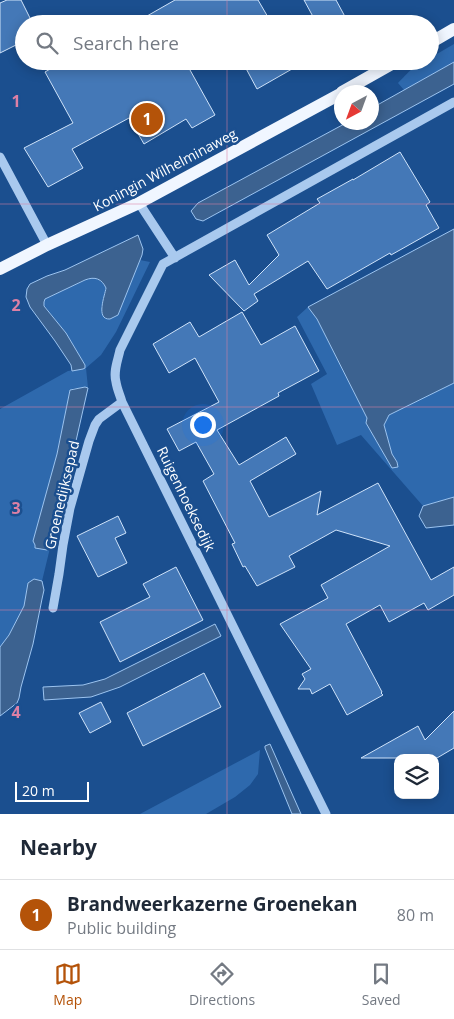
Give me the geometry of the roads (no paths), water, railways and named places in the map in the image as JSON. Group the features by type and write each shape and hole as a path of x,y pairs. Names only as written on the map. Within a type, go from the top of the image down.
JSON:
{"main road":[{"path":"439,38 454,30"},
{"name":"Koningin Wilhelminaweg","path":"356,85 382,70"},
{"name":"Koningin Wilhelminaweg","path":"0,269 47,245 139,203 334,97"}],"street":[{"path":"139,203 175,258 454,102"},
{"path":"0,158 47,245"},
{"name":"Ruigenhoeksedijk","path":"175,258 163,264 120,350 115,373 116,382 122,402 326,814"},
{"name":"Groenedijksepad","path":"53,608 70,508 89,442 95,425 106,413 122,402"}],"place":[{"name":"Brandweerkazerne Groenekan","path":"147,119"}]}
